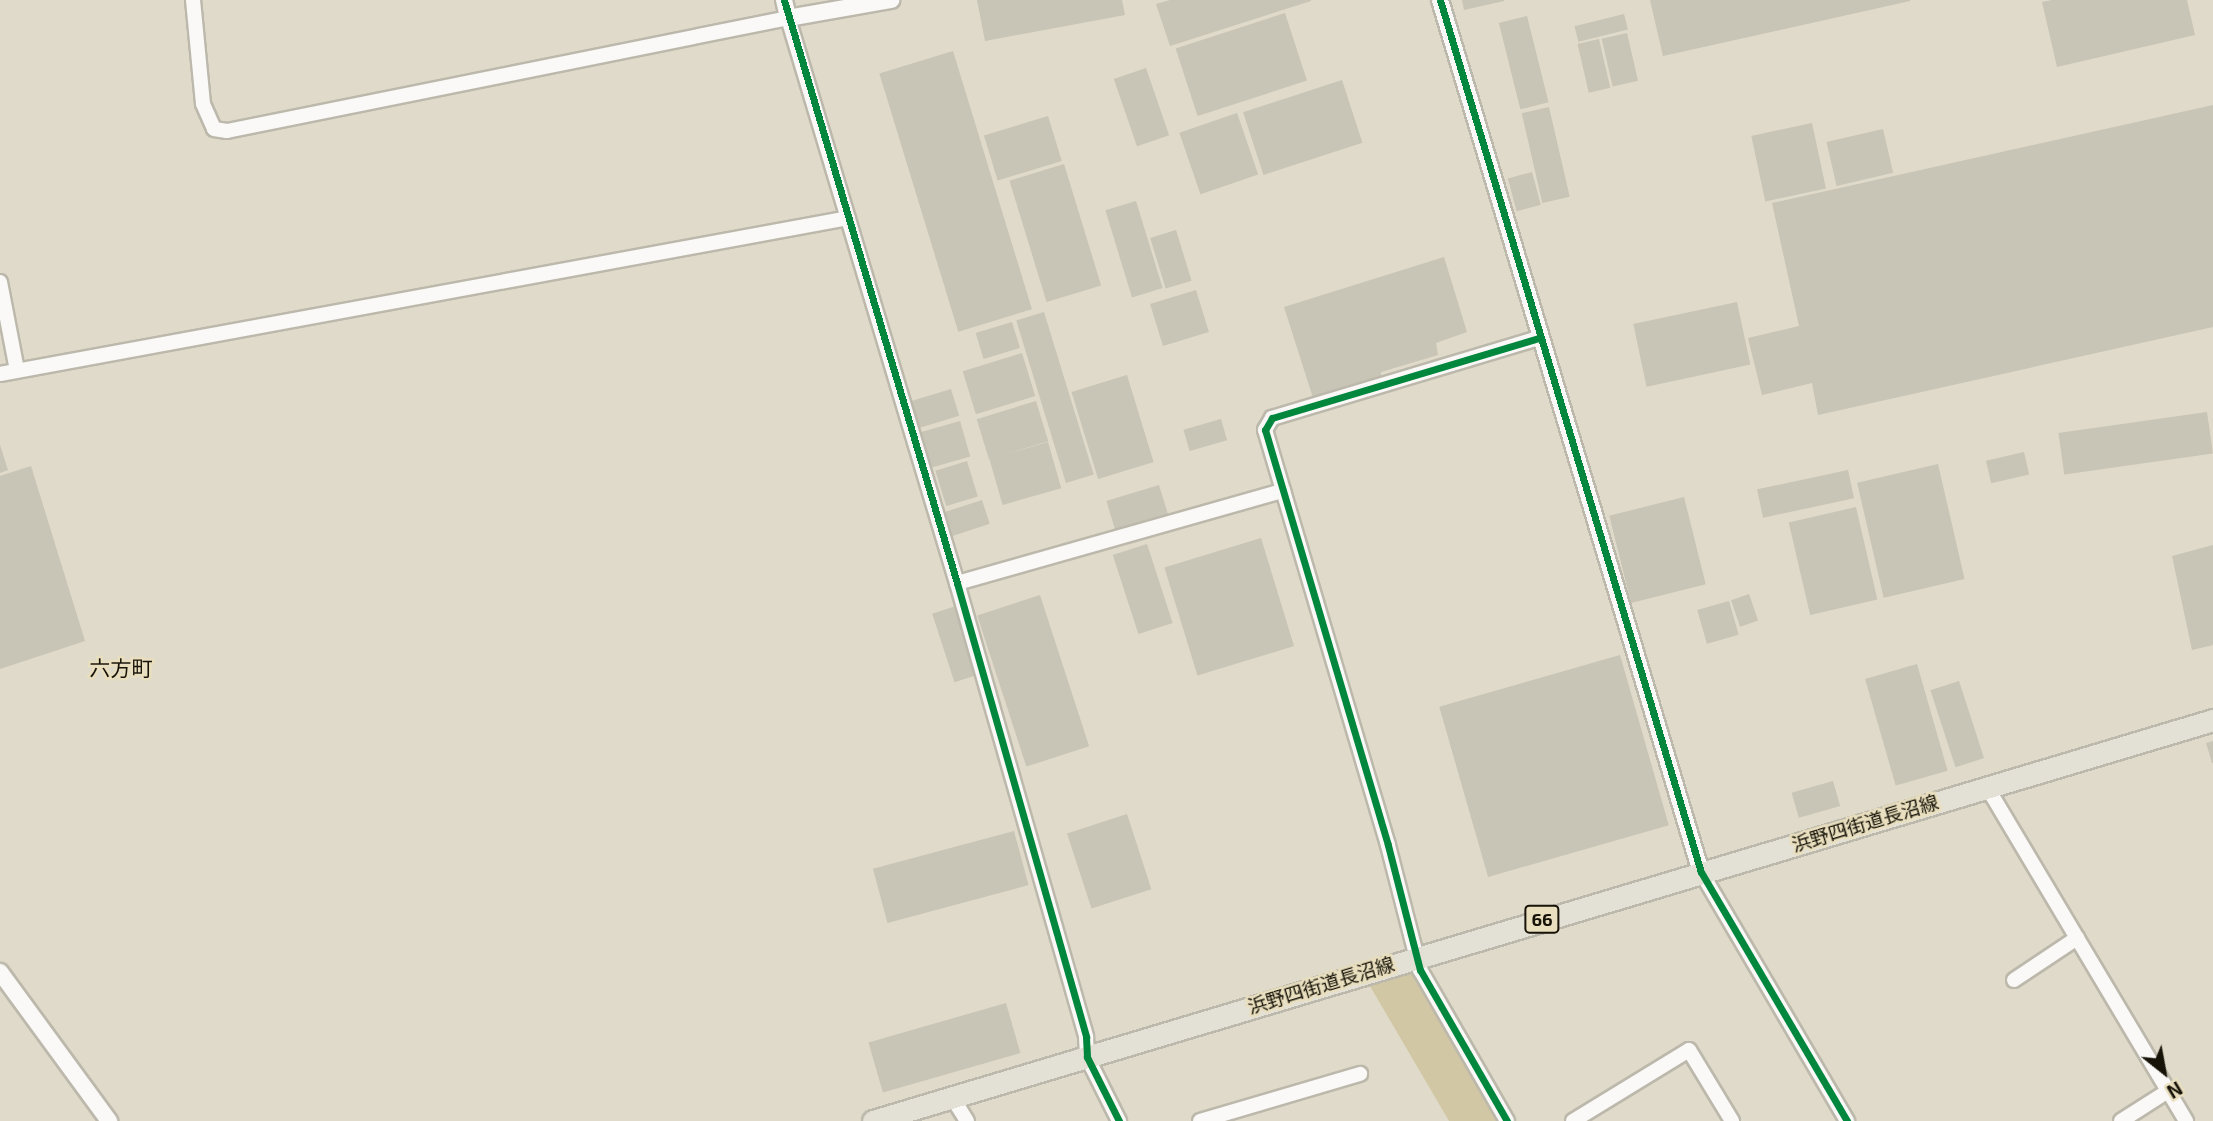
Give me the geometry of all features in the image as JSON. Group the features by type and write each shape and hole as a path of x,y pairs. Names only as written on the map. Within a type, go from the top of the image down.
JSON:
{"main road":[{"name":"浜野四街道長沼線","path":"873,1121 1416,956 2213,720"}],"street":[{"path":"193,0 203,104 214,129 227,131 788,18 891,0"},
{"path":"784,0 957,583 1086,1037 1087,1057 1119,1121"},
{"path":"1440,0 1701,872 1847,1121"},
{"path":"0,374 848,218"},
{"path":"0,282 17,370"},
{"path":"1507,1121 1416,956 1388,845 1265,430 1272,418 1539,338"},
{"path":"957,583 1283,491"},
{"path":"1987,787 2186,1121"},
{"path":"2014,980 2077,938"},
{"path":"0,972 109,1121"},
{"path":"1573,1121 1689,1050 1732,1121"},
{"path":"1200,1121 1360,1074"},
{"path":"2121,1121 2168,1091"},
{"path":"952,1097 967,1121"}],"shaded area":[{"path":"1411,969 1499,1121 1449,1121 1367,981"}],"building":[{"path":"977,0 1122,0 1125,15 985,41"},
{"path":"1170,0 1311,1 1170,46 1156,4"},
{"path":"1462,0 1504,0 1504,1 1464,10"},
{"path":"1650,0 1910,0 1910,1 1663,56"},
{"path":"2187,0 2195,35 2057,67 2042,2"},
{"path":"1285,13 1307,81 1198,116 1176,49"},
{"path":"1624,14 1628,30 1578,42 1575,26"},
{"path":"1527,16 1549,102 1520,109 1499,23"},
{"path":"1627,33 1638,81 1613,87 1602,39"},
{"path":"1599,39 1610,88 1589,93 1578,44"},
{"path":"953,51 1032,309 958,332 879,74"},
{"path":"1146,68 1169,135 1137,146 1114,79"},
{"path":"1342,80 1362,143 1263,175 1243,112"},
{"path":"2213,105 2213,327 1818,415 1812,383 1762,395 1748,338 1799,326 1772,203"},
{"path":"1549,107 1570,197 1542,203 1522,113"},
{"path":"1237,113 1258,174 1200,194 1179,133"},
{"path":"1048,116 1062,161 998,181 984,136"},
{"path":"1812,123 1826,189 1765,201 1751,136"},
{"path":"1883,129 1893,173 1837,186 1826,142"},
{"path":"1064,164 1101,285 1047,302 1009,181"},
{"path":"1532,172 1541,205 1517,211 1508,178"},
{"path":"1136,201 1163,288 1132,297 1105,210"},
{"path":"1176,230 1191,281 1166,289 1150,238"},
{"path":"1444,257 1467,332 1436,343 1438,355 1381,372 1381,380 1314,401 1284,307"},
{"path":"1196,290 1209,332 1163,346 1150,304"},
{"path":"1737,302 1750,365 1647,387 1633,324"},
{"path":"1044,312 1094,475 1066,483 1016,320"},
{"path":"1012,322 1020,348 984,359 976,333"},
{"path":"1022,353 1035,396 976,414 963,371"},
{"path":"1127,375 1154,462 1098,479 1072,392"},
{"path":"951,389 959,416 918,428 910,402"},
{"path":"1036,401 1048,441 989,459 977,419"},
{"path":"2207,412 2213,454 2064,474 2058,433"},
{"path":"1221,419 1227,440 1190,451 1184,430"},
{"path":"960,421 970,457 931,468 921,432"},
{"path":"1048,442 1061,488 1003,505 989,459"},
{"path":"0,445 8,470 0,473"},
{"path":"2024,452 2029,474 1991,483 1986,461"},
{"path":"967,461 978,496 946,506 935,471"},
{"path":"1938,464 1965,579 1884,598 1857,483"},
{"path":"31,466 85,641 0,669 0,476"},
{"path":"1848,470 1854,498 1763,518 1757,489"},
{"path":"1159,485 1170,520 1117,536 1106,501"},
{"path":"1684,497 1706,584 1631,603 1609,516"},
{"path":"982,500 990,524 952,536 944,512"},
{"path":"1856,507 1877,600 1810,615 1789,523"},
{"path":"1261,538 1294,646 1197,676 1164,568"},
{"path":"1147,544 1173,623 1138,634 1113,555"},
{"path":"2213,545 2213,645 2192,650 2172,556"},
{"path":"1749,594 1758,620 1740,627 1731,600"},
{"path":"1040,595 1089,746 1026,767 977,615"},
{"path":"1729,601 1739,635 1707,644 1697,610"},
{"path":"956,606 978,674 954,682 932,614"},
{"path":"1620,655 1669,825 1488,877 1439,707"},
{"path":"1917,664 1948,771 1896,786 1865,679"},
{"path":"1959,681 1984,758 1955,767 1930,690"},
{"path":"2213,741 2213,763 2212,763 2206,743"},
{"path":"1833,781 1840,806 1799,818 1792,793"},
{"path":"1127,814 1151,889 1091,909 1067,833"},
{"path":"1014,831 1028,885 887,923 873,869"},
{"path":"1006,1003 1020,1053 883,1092 869,1042"}],"cycle path":[{"path":"784,0 957,583 1086,1037 1087,1057 1119,1121"},
{"path":"1440,0 1701,872 1847,1121"},
{"path":"1507,1121 1420,970 1388,845 1265,430 1272,418 1539,338"}],"district":[{"name":"六方町","path":"121,668"}]}
